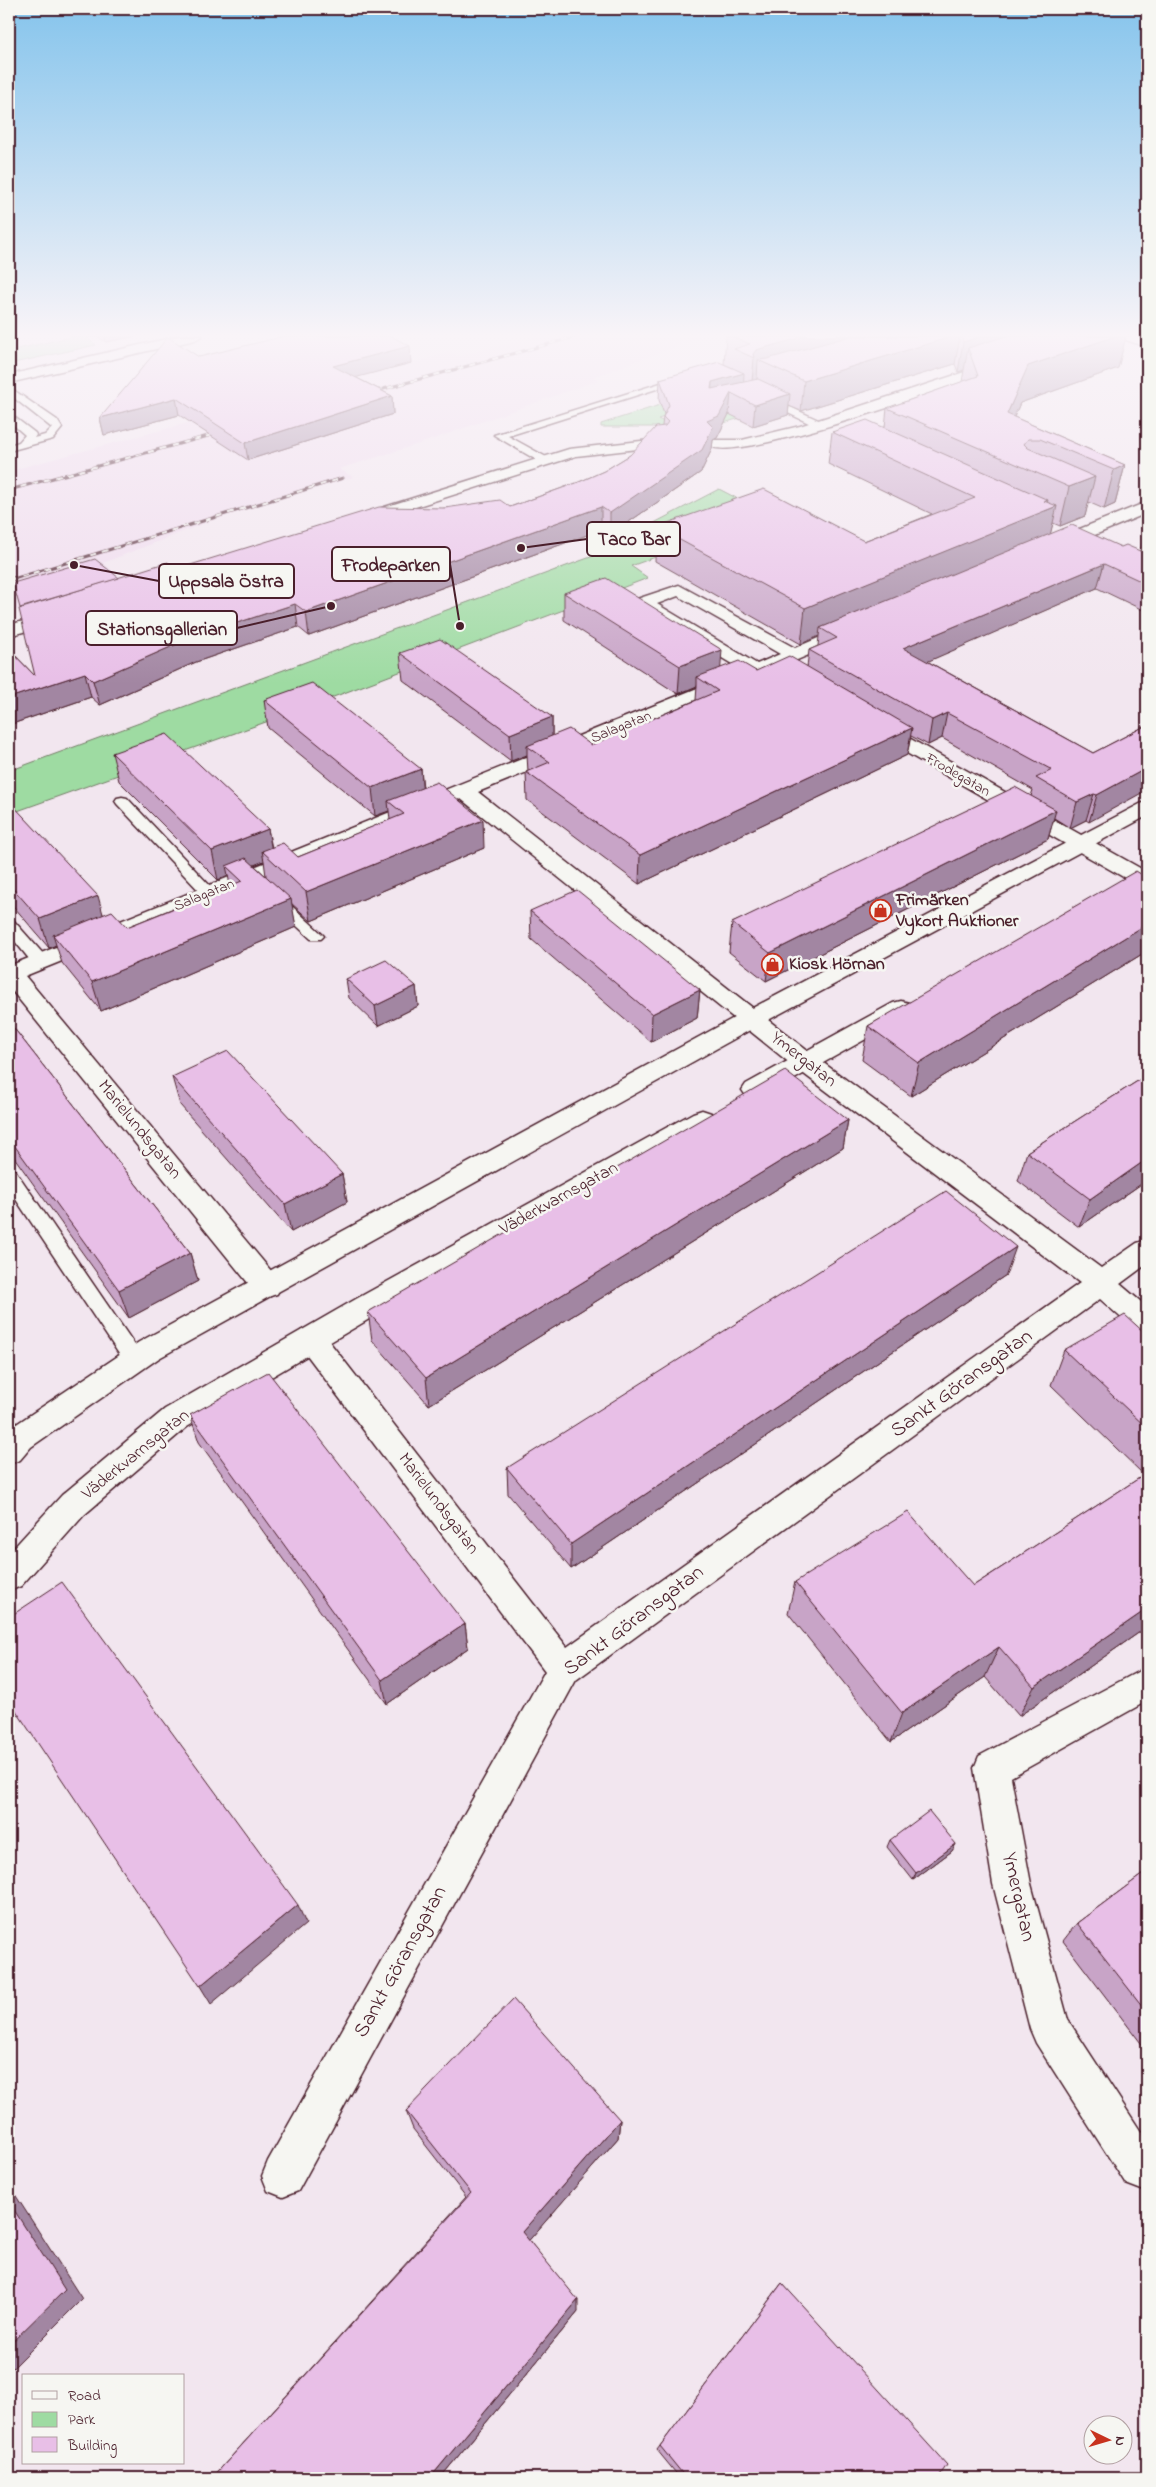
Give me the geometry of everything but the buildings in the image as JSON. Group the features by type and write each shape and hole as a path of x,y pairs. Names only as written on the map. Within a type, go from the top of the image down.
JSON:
{"street":[{"path":"343,525 544,460 580,452"},
{"path":"1036,553 1147,507"},
{"path":"1098,514 1115,521"},
{"path":"771,670 643,602 679,590 793,654"},
{"path":"9,631 73,611"},
{"name":"Salagatan","path":"10,974 40,960 668,708 771,670 793,654 865,624"},
{"name":"Frodegatan","path":"862,720 1079,845 1145,878"},
{"name":"Ymergatan","path":"463,790 805,1062 1102,1284 1147,1324"},
{"path":"9,1451 20,1438 134,1360 751,1019 1147,808"},
{"path":"1116,892 1145,878"},
{"name":"Marielundsgatan","path":"10,974 267,1286"},
{"name":"Väderkvarnsgatan","path":"9,1576 73,1505 176,1418 311,1339 926,996"},
{"name":"Sankt Göransgatan","path":"283,2176 564,1669 1147,1250"},
{"name":"Marielundsgatan","path":"311,1339 564,1669"},
{"name":"Ymergatan","path":"1147,1683 992,1768 1012,1884 1050,2029 1142,2169 1147,2171"}],"lane":[{"path":"530,452 544,460"},
{"path":"122,801 209,893"},
{"path":"252,876 316,936"},
{"path":"9,924 40,960"},
{"path":"9,1176 134,1360"}],"shaded area":[{"path":"80,452 393,452 339,469 353,477 210,521 103,563 121,578 9,612 9,471"}],"green space":[{"path":"719,489 769,515 631,566 648,578 291,713 9,814 9,771 618,547 614,544"}],"railway":[{"path":"9,490 149,452"},
{"path":"10,580 343,478"},
{"path":"9,580 14,578"}],"place":[{"name":"Taco Bar","path":"521,548"},
{"name":"Uppsala Östra","path":"74,565"},
{"name":"Stationsgallerian","path":"331,606"},
{"name":"Frodeparken","path":"460,626"},
{"name":"Frimärken Vykort Auktioner","path":"880,911"},
{"name":"Kiosk Hörnan","path":"773,965"}]}
